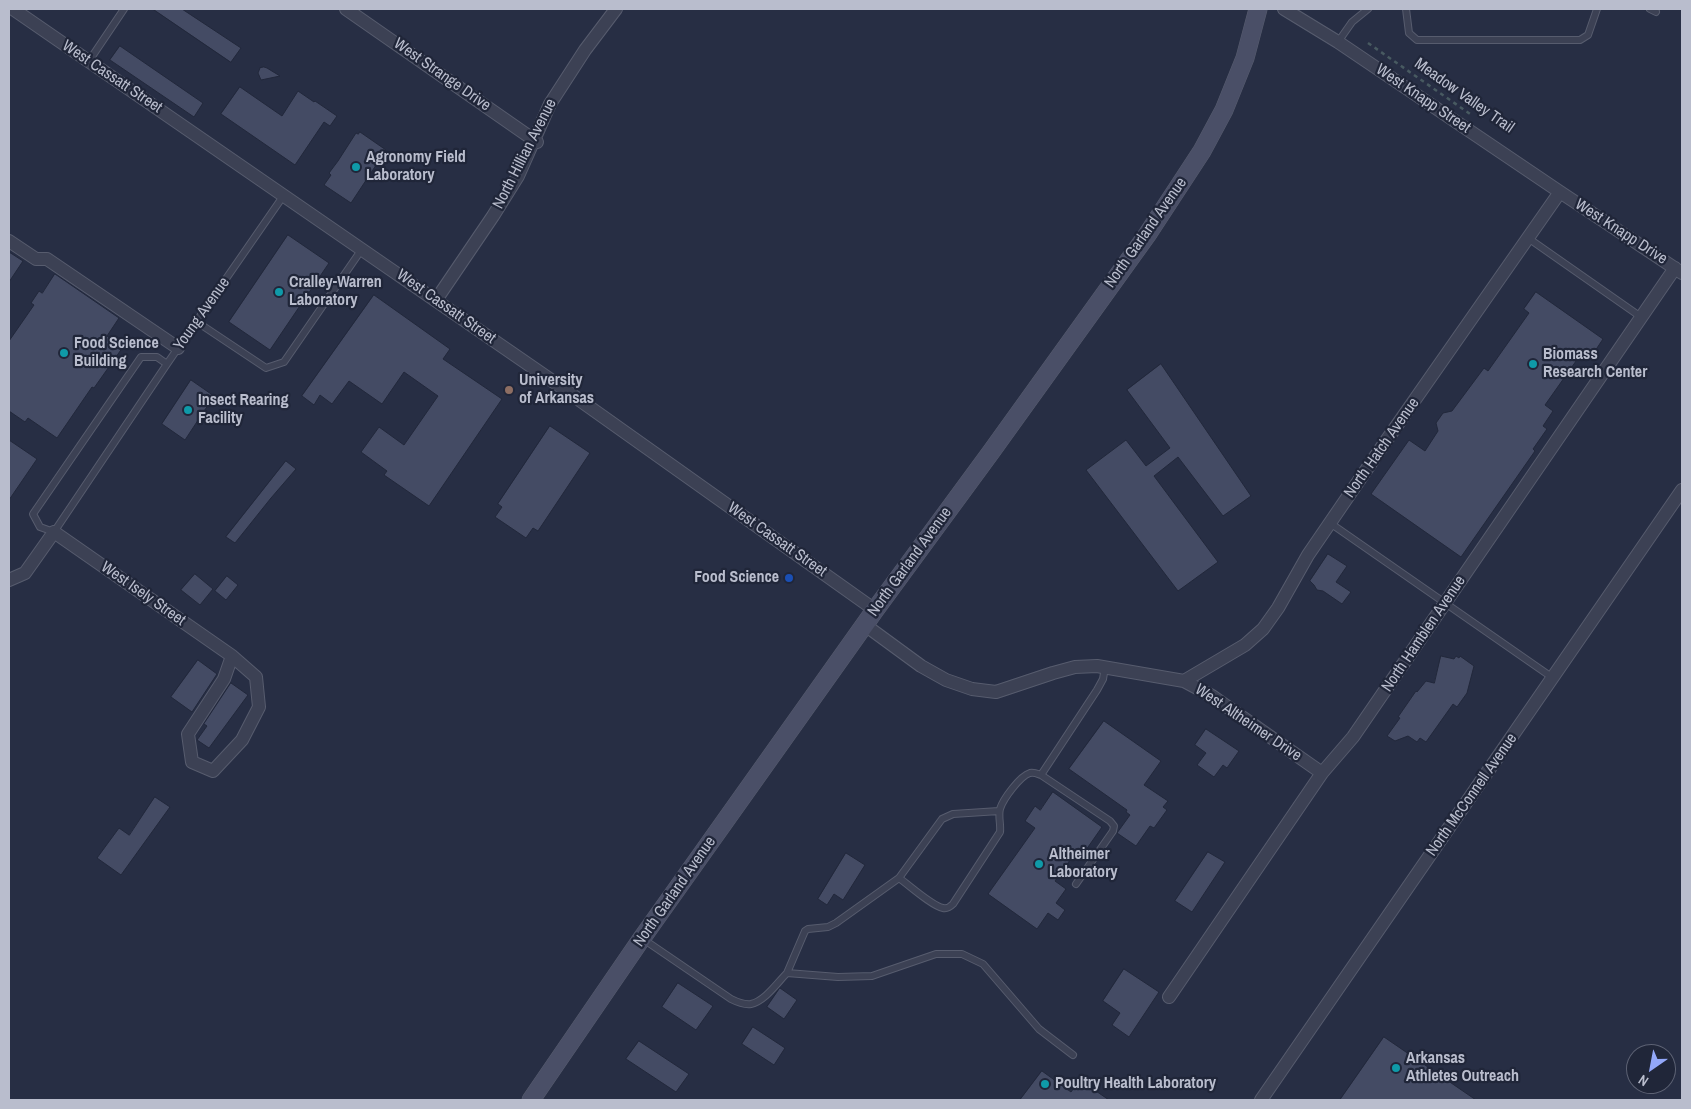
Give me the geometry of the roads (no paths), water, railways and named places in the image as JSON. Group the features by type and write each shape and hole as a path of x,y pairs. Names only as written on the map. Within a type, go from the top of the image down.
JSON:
{"main road":[{"name":"North Garland Avenue","path":"532,1100 642,938 875,610 1141,243 1202,151 1224,110 1245,58 1258,9"}],"street":[{"name":"West Cassatt Street","path":"13,9 564,388 875,610"},
{"name":"West Strange Drive","path":"346,9 536,141"},
{"name":"North Hillian Avenue","path":"436,300 518,176 536,141 550,104 585,50 616,9"},
{"name":"West Knapp Street","path":"1284,9 1338,42 1560,192"},
{"name":"North Hatch Avenue","path":"1184,681 1245,645 1262,629 1278,608 1308,555 1560,192"},
{"name":"West Knapp Drive","path":"1560,192 1678,270"},
{"path":"9,241 36,259 47,259 178,348"},
{"name":"North Hamblen Avenue","path":"1169,997 1322,773 1353,737 1641,316 1678,270"},
{"name":"North McConnell Avenue","path":"1261,1100 1682,490"},
{"path":"9,580 25,572 54,532"},
{"name":"West Isely Street","path":"54,532 232,656 256,677 259,707 242,740 213,771 192,762 188,734 224,679 232,656"},
{"name":"West Altheimer Drive","path":"865,625 921,666 946,680 972,689 996,692 1053,672 1075,667 1105,667 1184,681 1212,696 1322,773"}],"lane":[{"path":"89,61 124,9"},
{"path":"1338,42 1352,22 1368,9"},
{"path":"1406,9 1409,32 1417,40 1580,40 1588,35 1597,9"},
{"name":"Young Avenue","path":"54,532 284,195"},
{"path":"1528,238 1641,316"},
{"path":"197,322 266,368 284,362 362,249"},
{"path":"54,532 40,527 33,514 141,358 157,357 167,364"},
{"path":"1330,523 1553,678"},
{"path":"1041,775 1097,690 1103,679 1105,667"},
{"path":"899,878 935,904 943,908 949,908 1000,832 999,811 1021,778 1030,773 1041,775 1110,821 1114,826 1113,831 1076,884"},
{"path":"642,938 731,1000 741,1004 750,1004 762,998 787,973 808,929 812,927 828,927 836,923 899,878 942,819 953,814 999,811"},
{"path":"787,973 838,978 872,976 936,954 962,954 982,964 1039,1029 1074,1055"}],"place":[{"name":"Agronomy Field Laboratory","path":"356,167"},
{"name":"Cralley-Warren Laboratory","path":"279,292"},
{"name":"Food Science Building","path":"64,353"},
{"name":"Biomass Research Center","path":"1533,364"},
{"name":"University of Arkansas","path":"509,390"},
{"name":"Insect Rearing Facility","path":"188,410"},
{"name":"Food Science","path":"789,578"},
{"name":"Altheimer Laboratory","path":"1039,864"},
{"name":"Arkansas Athletes Outreach","path":"1396,1068"},
{"name":"Poultry Health Laboratory","path":"1045,1084"}]}
